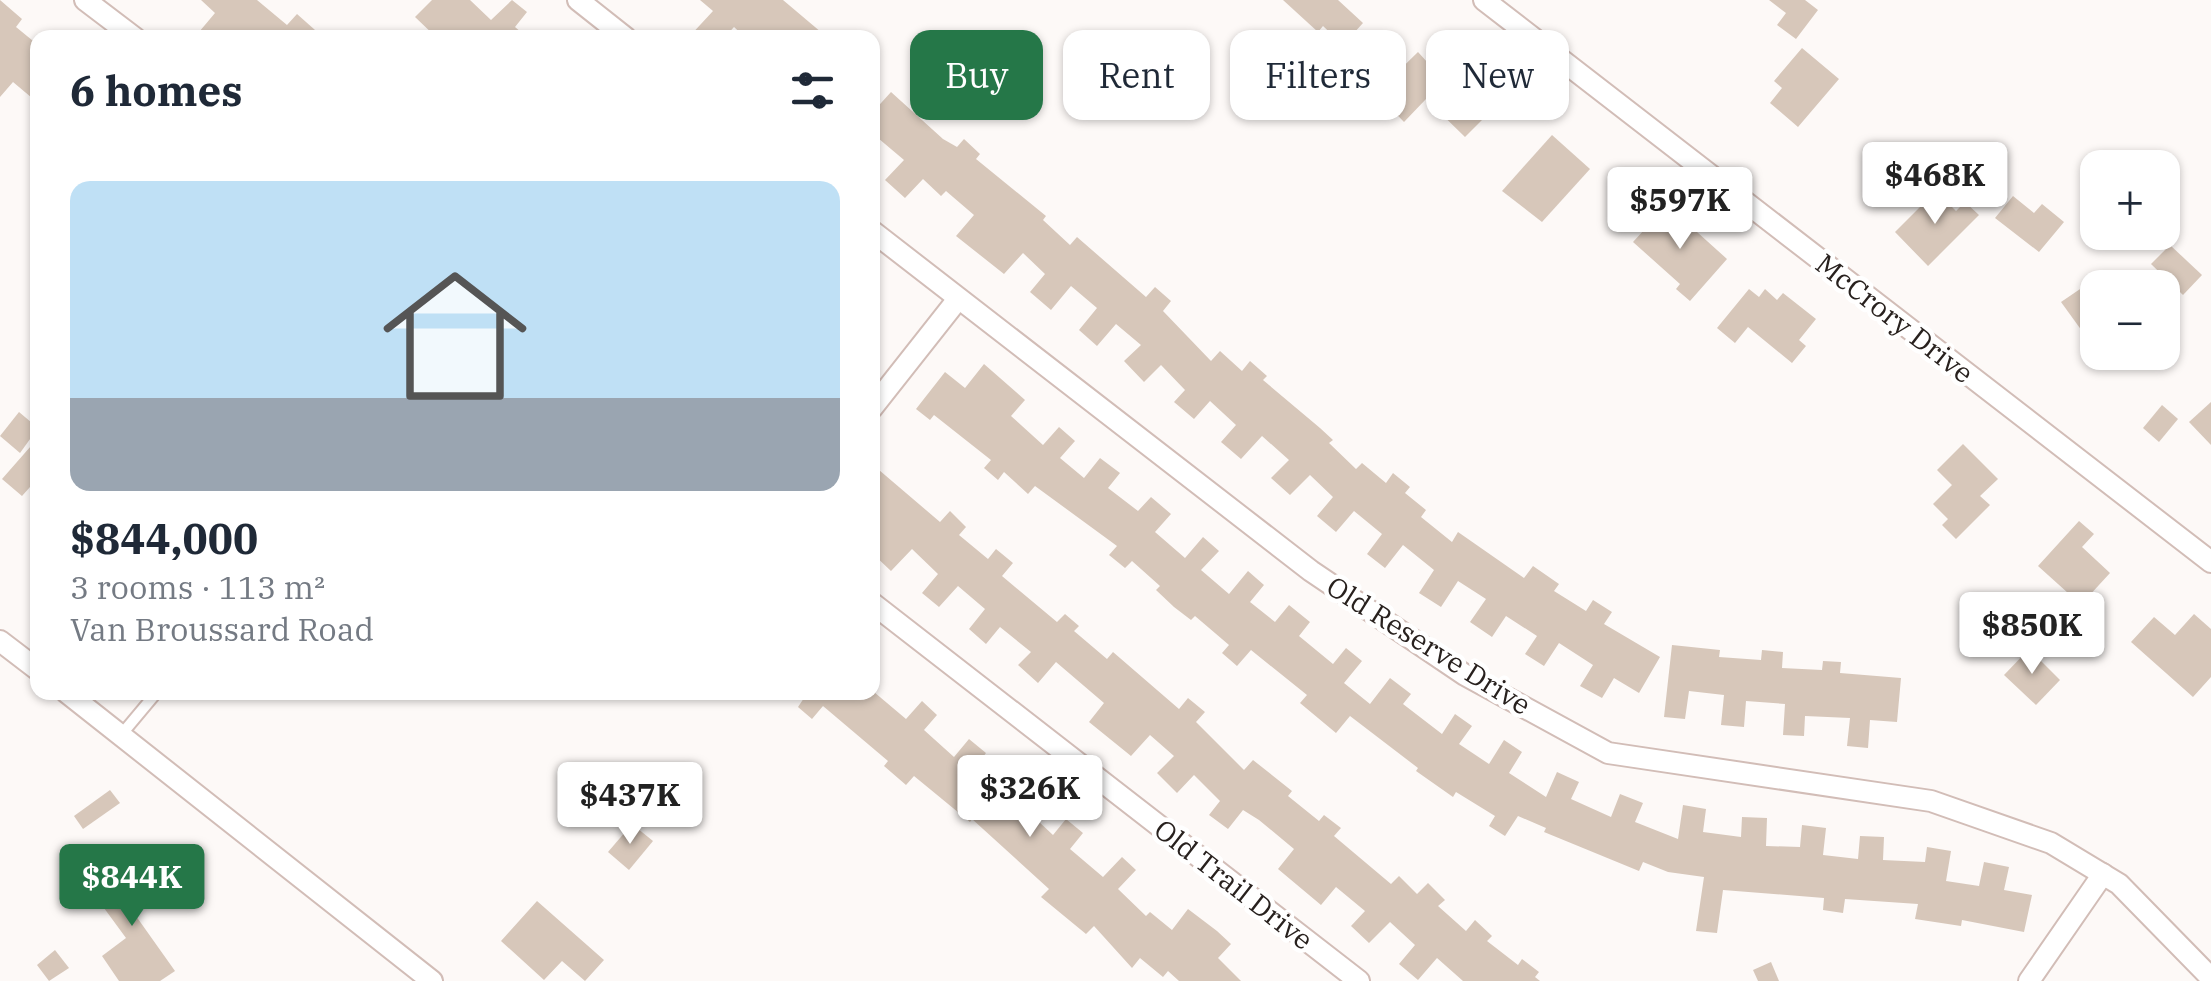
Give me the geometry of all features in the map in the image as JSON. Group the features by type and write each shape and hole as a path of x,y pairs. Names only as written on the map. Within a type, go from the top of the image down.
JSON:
{"street":[{"path":"85,0 124,30"},
{"path":"578,0 616,30"},
{"name":"McCrory Drive","path":"1484,0 2211,562"},
{"name":"Old Reserve Drive","path":"880,237 1311,570 1465,675 1608,753 1932,801 2052,842 2119,884 2211,978"},
{"path":"880,398 958,298"},
{"name":"Old Trail Drive","path":"880,609 1358,981"},
{"path":"0,641 30,664"},
{"path":"92,700 120,735 432,981"},
{"path":"2029,981 2103,874"}],"lane":[{"path":"120,735 150,700"}],"building":[{"path":"0,0 22,19 16,27 30,38 30,96 13,82 0,97"},
{"path":"201,0 257,0 287,25 297,14 315,30 201,30 215,13"},
{"path":"432,0 470,0 491,20 512,0 527,12 515,27 519,30 429,30 415,17"},
{"path":"700,0 783,0 819,30 695,30 713,11"},
{"path":"1283,0 1338,0 1363,23 1357,30 1327,30 1323,26 1316,30"},
{"path":"1769,0 1805,0 1818,10 1796,39 1777,25 1786,13"},
{"path":"1802,48 1839,79 1798,127 1770,103 1782,88 1774,81"},
{"path":"1418,52 1426,61 1426,99 1406,120 1406,64"},
{"path":"891,92 910,109 910,120 922,120 957,147 964,139 980,154 976,159 1046,216 1043,220 1070,245 1077,237 1146,297 1155,287 1171,301 1163,311 1211,361 1220,351 1242,371 1250,361 1267,376 1263,380 1333,440 1329,443 1356,469 1362,463 1386,483 1393,473 1410,487 1405,493 1426,510 1421,517 1452,542 1458,532 1524,578 1533,566 1559,584 1554,591 1586,611 1593,600 1612,612 1604,624 1660,657 1639,693 1614,678 1602,698 1580,686 1593,665 1559,643 1544,666 1525,654 1537,636 1506,616 1492,637 1470,622 1486,599 1458,581 1441,607 1419,593 1434,570 1403,545 1385,568 1367,554 1382,534 1354,511 1336,532 1317,516 1333,497 1310,475 1290,495 1271,478 1289,460 1262,436 1241,459 1221,442 1236,425 1210,401 1194,419 1174,402 1185,390 1161,365 1144,382 1124,361 1141,345 1116,324 1097,346 1079,330 1097,308 1071,286 1051,310 1030,292 1045,274 1023,253 1004,274 956,236 974,215 946,191 941,196 923,179 905,198 885,180 904,160 880,140 880,104"},
{"path":"1448,120 1482,120 1465,137"},
{"path":"1552,135 1590,169 1542,222 1502,191"},
{"path":"1936,191 1956,211 1965,202 1979,215 1928,266 1895,232"},
{"path":"2013,196 2034,213 2042,204 2064,222 2039,252 1995,218"},
{"path":"1667,205 1727,259 1690,301 1676,289 1680,284 1633,242"},
{"path":"2165,250 2175,250 2202,275 2183,295 2180,270 2157,270 2151,264"},
{"path":"1749,289 1759,297 1765,289 1777,300 1783,293 1816,319 1799,340 1806,346 1792,363 1748,327 1735,343 1717,328"},
{"path":"2080,289 2080,328 2061,302"},
{"path":"984,364 1025,400 1011,416 1043,445 1059,427 1075,441 1060,458 1084,478 1100,458 1120,473 1108,488 1138,511 1151,497 1171,514 1155,532 1185,558 1203,537 1219,551 1201,570 1229,594 1248,571 1264,585 1250,602 1275,622 1289,605 1310,622 1299,636 1333,664 1346,648 1362,661 1344,683 1370,704 1390,678 1411,694 1403,704 1442,734 1455,714 1472,726 1459,744 1489,764 1504,740 1522,752 1509,773 1546,797 1557,772 1579,782 1571,799 1611,817 1620,794 1643,803 1635,822 1678,839 1683,805 1706,809 1703,832 1741,837 1742,817 1767,818 1766,846 1800,847 1802,825 1826,828 1823,855 1858,859 1860,836 1884,837 1883,860 1925,862 1927,847 1951,851 1946,881 1979,886 1984,862 2009,867 2004,890 2032,895 2024,932 1962,920 1961,926 1915,919 1918,904 1845,899 1843,913 1823,910 1824,898 1723,890 1717,933 1696,931 1704,877 1668,872 1643,862 1639,871 1544,832 1546,828 1518,816 1505,836 1489,826 1495,816 1456,792 1453,797 1350,716 1336,733 1300,703 1307,695 1251,650 1237,666 1222,653 1229,645 1195,616 1191,620 1174,607 1156,590 1160,586 1132,561 1125,568 1109,555 1117,546 1035,486 1028,494 1004,472 998,480 984,468 991,460 934,415 930,420 916,409 945,372 965,388"},
{"path":"2211,402 2211,445 2189,422"},
{"path":"2162,405 2178,419 2159,442 2143,428"},
{"path":"19,412 30,421 30,439 20,453 0,436"},
{"path":"1963,444 1998,479 1980,496 1990,505 1956,539 1942,525 1948,519 1933,504 1952,485 1937,470"},
{"path":"30,447 30,487 22,496 2,479"},
{"path":"880,471 940,522 950,511 966,527 959,535 988,559 996,549 1013,563 1002,576 1057,622 1065,614 1079,626 1074,631 1107,659 1113,652 1179,709 1188,698 1205,712 1196,722 1244,770 1253,760 1292,791 1288,796 1319,821 1324,815 1341,828 1334,836 1391,884 1399,876 1417,894 1428,883 1445,900 1438,906 1466,931 1475,920 1492,936 1487,941 1518,965 1522,959 1539,972 1535,977 1540,981 1463,981 1437,958 1418,980 1399,964 1415,945 1390,922 1369,943 1351,926 1365,911 1336,887 1321,905 1278,869 1294,849 1259,820 1243,810 1228,829 1209,815 1220,801 1194,775 1177,793 1157,773 1174,756 1150,735 1131,756 1089,722 1104,703 1056,662 1038,683 1018,665 1031,652 1000,627 986,644 969,629 985,609 958,586 939,607 922,593 938,574 912,549 891,571 880,561"},
{"path":"2079,521 2094,534 2082,547 2110,573 2076,610 2063,598 2068,593 2038,566"},
{"path":"2194,614 2211,629 2211,677 2193,697 2131,642 2154,617 2175,635"},
{"path":"1672,645 1720,650 1719,657 1761,660 1762,650 1783,652 1782,668 1822,670 1823,661 1841,662 1840,673 1901,678 1897,722 1870,720 1868,748 1847,746 1850,718 1805,716 1804,736 1783,735 1785,704 1746,701 1744,727 1721,725 1724,695 1689,691 1685,719 1664,717"},
{"path":"2029,649 2060,680 2036,705 2004,675"},
{"path":"880,697 906,719 922,701 937,715 924,730 954,757 969,739 986,753 973,770 1004,795 1020,778 1035,792 1022,806 1053,835 1066,819 1083,833 1070,849 1103,877 1122,857 1136,870 1118,889 1146,916 1150,912 1172,930 1188,909 1217,931 1231,944 1218,958 1241,981 1179,981 1168,971 1163,977 1140,958 1132,968 1094,926 1086,934 1041,897 1049,889 972,819 970,822 914,776 906,785 884,766 888,761 823,706 812,719 798,707 803,700"},
{"path":"110,790 120,803 83,829 74,816"},
{"path":"632,824 653,841 629,870 608,852"},
{"path":"136,863 157,891 131,909 175,971 160,981 119,981 102,956 126,938 93,893"},
{"path":"537,901 604,960 585,981 562,961 544,980 501,941"},
{"path":"55,950 69,968 49,981 37,965"},
{"path":"1771,962 1779,981 1758,981 1753,970"}]}
